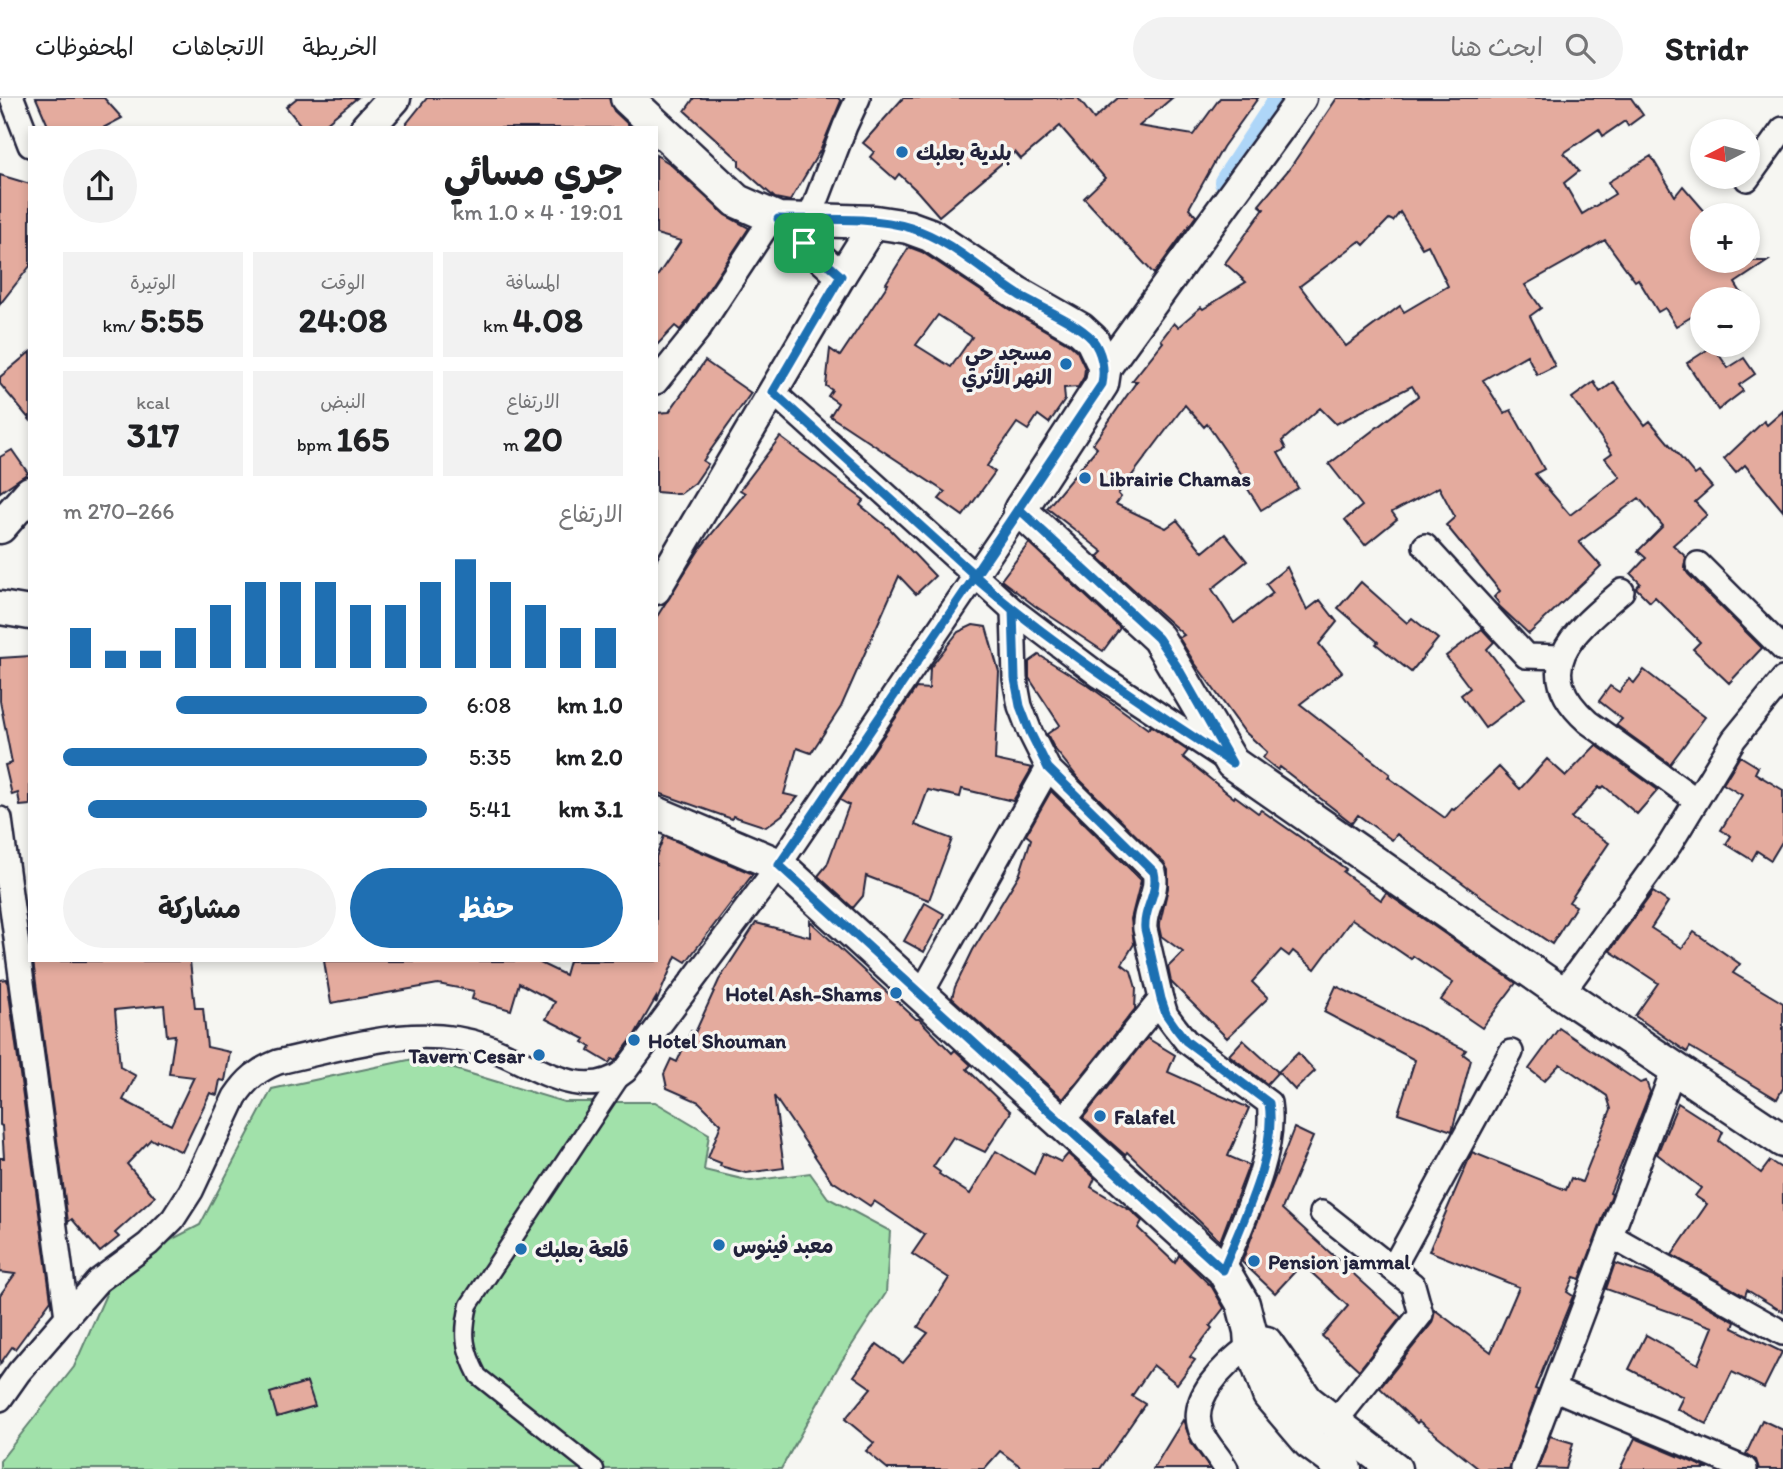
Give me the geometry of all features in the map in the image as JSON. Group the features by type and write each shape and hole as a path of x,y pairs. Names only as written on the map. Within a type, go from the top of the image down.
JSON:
{"main road":[{"path":"369,126 394,98"},
{"path":"627,98 657,126"},
{"path":"658,127 737,201 775,219 875,222 908,227 930,235 1092,340 1104,371 1102,384 1020,510 1158,638 1232,763 1562,993 1783,1141"},
{"path":"0,527 27,500"},
{"path":"0,608 28,613"},
{"path":"658,814 779,865 1223,1270 1243,1304 1261,1377 1275,1404 1310,1443 1345,1469"},
{"path":"1251,1345 1266,1343 1307,1401 1395,1469"}],"street":[{"path":"12,98 28,140"},
{"path":"809,220 858,98"},
{"path":"1104,371 1302,98"},
{"path":"1760,160 1783,129"},
{"path":"658,380 698,330 775,219 841,276"},
{"path":"658,587 875,222"},
{"path":"773,392 1013,610 1100,676 1232,763"},
{"path":"594,1469 478,1376 467,1356 464,1329 469,1305 625,1072 779,865 1020,510"},
{"path":"1425,545 1526,656 1562,657"},
{"path":"1698,564 1783,649"},
{"path":"1622,591 1574,634 1562,657 1562,683 1565,694 1577,712 1696,800"},
{"path":"1013,610 1015,679 1020,706 1048,768 1154,872 1154,895 1144,919 1166,1014 1186,1041 1269,1103 1272,1122 1268,1154 1223,1270"},
{"path":"1562,993 1670,844 1734,739 1783,679"},
{"path":"921,994 1048,768"},
{"path":"0,819 67,1317"},
{"path":"1061,1123 1161,999"},
{"path":"0,1399 19,1372 98,1281 148,1244 173,1219 191,1191 235,1097 244,1083 258,1070 278,1062 413,1035 452,1038 485,1046 531,1068 578,1084 613,1081 625,1072"},
{"path":"1393,1268 1511,1052"},
{"path":"1523,1469 1674,1068"},
{"path":"1322,1213 1413,1285 1421,1314 1334,1423"},
{"path":"1611,1236 1783,1333"},
{"path":"1226,1469 1202,1433 1196,1415 1218,1375 1251,1345"},
{"path":"1555,1389 1745,1469"}],"green space":[{"name":"قلعة بعلبك","path":"418,1058 564,1102 655,1102 709,1134 704,1170 751,1181 810,1173 828,1198 890,1231 886,1293 841,1362 781,1469 0,1469 0,1461 74,1367 118,1267 200,1225 272,1089"}],"building":[{"path":"36,98 104,98 122,118 107,126 48,126"},
{"path":"297,98 357,98 322,126 301,126 286,107"},
{"path":"427,98 609,98 614,111 630,126 405,126"},
{"path":"694,98 838,98 841,101 821,149 790,201 775,198 739,166 739,160 685,111"},
{"path":"903,98 1078,98 1094,119 1118,98 1172,98 1139,126 1193,135 1220,98 1258,98 1223,147 1189,208 1196,216 1154,274 1084,198 1105,178 1060,126 1021,159 1015,152 939,216 899,174 895,179 870,157 874,152 863,143"},
{"path":"1337,98 1631,98 1643,115 1628,126 1625,121 1603,136 1599,129 1564,153 1579,171 1564,183 1582,214 1615,194 1608,182 1651,156 1675,196 1683,186 1698,203 1690,203 1690,273 1750,273 1735,283 1738,287 1690,287 1690,318 1676,326 1665,308 1658,312 1638,279 1635,281 1605,240 1525,285 1541,308 1530,316 1555,366 1537,375 1527,355 1483,380 1504,413 1511,410 1544,469 1535,474 1570,515 1620,477 1605,458 1612,453 1572,398 1594,382 1600,392 1614,382 1645,425 1650,421 1695,475 1699,472 1712,487 1695,502 1707,515 1673,545 1686,557 1684,567 1688,574 1762,648 1729,683 1693,649 1700,642 1655,597 1650,602 1636,588 1640,583 1631,574 1646,558 1638,551 1663,526 1639,498 1579,542 1601,566 1529,634 1498,605 1494,597 1500,591 1446,525 1455,517 1439,487 1392,512 1397,519 1365,545 1345,520 1362,506 1329,464 1418,396 1412,386 1336,424 1320,408 1282,441 1286,449 1278,453 1298,488 1261,510 1246,486 1248,484 1207,424 1204,427 1185,405 1118,494 1121,497 1116,504 1166,528 1177,520 1203,552 1225,534 1247,561 1212,589 1234,623 1273,593 1266,584 1287,567 1307,610 1320,600 1337,622 1319,644 1342,672 1300,704 1390,774 1388,777 1445,818 1499,767 1520,789 1547,759 1566,776 1596,745 1658,790 1637,814 1604,786 1601,789 1599,787 1571,818 1609,843 1569,902 1576,906 1552,944 1472,890 1397,834 1392,840 1358,815 1352,823 1280,767 1278,770 1263,758 1267,752 1244,731 1194,662 1179,638 1184,635 1098,557 1103,552 1047,508 1097,448 1093,444 1137,381 1132,381 1163,342 1161,340 1174,323 1178,327 1201,307 1203,309 1246,282 1225,263 1264,209 1259,205 1290,168","holes":["1400,212 1422,248 1428,245 1448,286 1404,312 1400,306 1346,346 1300,286 1360,241 1364,245 1389,219 1393,221"]},
{"path":"658,156 669,163 725,215 749,228 687,322 680,330 675,326 658,344 658,275 681,241 658,235"},
{"path":"0,175 28,183 28,269 0,304"},
{"path":"909,247 922,252 1007,308 1069,344 1077,351 1085,368 1084,377 1078,387 1064,388 1065,400 1049,423 1038,415 1028,430 1017,423 987,466 995,472 963,516 939,499 945,492 830,416 838,403 828,396 832,390 826,386 830,349 840,356 888,284 886,283","holes":["938,315 972,337 951,367 916,345"]},
{"path":"28,354 28,418 0,384 0,377"},
{"path":"1696,357 1720,357 1728,368 1744,358 1755,374 1739,385 1743,391 1718,410 1687,363"},
{"path":"705,361 751,393 703,461 708,464 695,483 680,494 658,492 658,413 669,412"},
{"path":"1783,411 1783,511 1745,465 1736,473 1724,459 1764,421 1767,425"},
{"path":"780,437 864,500 860,505 891,530 935,576 916,594 899,576 841,707 811,753 797,748 784,794 798,797 782,815 766,827 733,816 732,819 658,793 658,615 701,547 745,493 740,490"},
{"path":"12,450 28,473 0,492 0,457"},
{"path":"1029,543 1120,628 1103,651 1001,580"},
{"path":"1361,582 1407,623 1412,618 1438,639 1411,672 1338,608"},
{"path":"973,625 986,627 999,672 995,760 1032,768 1013,801 962,789 960,797 928,790 915,825 952,839 929,900 866,876 863,896 853,908 818,876 827,865 849,805 840,800 916,688 929,689 930,668 958,632"},
{"path":"1482,629 1494,642 1487,649 1525,698 1485,728 1461,695 1470,688 1446,656"},
{"path":"1039,655 1089,686 1148,729 1151,726 1188,751 1183,757 1234,798 1235,796 1258,813 1261,810 1346,869 1343,872 1381,900 1386,893 1516,983 1482,1028 1441,1000 1453,983 1413,956 1411,959 1352,919 1315,969 1293,951 1289,956 1281,950 1252,982 1268,998 1227,1038 1171,982 1168,967 1183,952 1161,936 1159,927 1168,888 1168,870 1164,863 1078,778 1054,748 1047,734 1060,725 1029,678 1029,662"},
{"path":"28,656 28,805 20,806 18,793 12,795 5,765 12,763 0,701 0,658"},
{"path":"1644,670 1705,717 1670,764 1616,725 1622,719 1599,701 1610,686 1619,692 1629,679 1634,683"},
{"path":"1740,756 1758,767 1755,773 1783,790 1783,840 1771,860 1757,851 1752,860 1726,844 1731,836 1721,830 1742,795 1723,784"},
{"path":"1051,791 1141,880 1131,919 1134,944 1122,964 1131,971 1136,988 1135,1009 1063,1099 952,998 973,950 1020,873 1031,839 1026,835"},
{"path":"664,836 753,874 686,962 676,956 656,1003 656,998 634,1036 615,1061 612,1059 609,1063 589,1051 591,1047 583,1042 585,1039 546,1019 555,1002 519,983 511,1010 472,999 474,991 438,984 331,1003 324,962 538,962 565,975 569,962 658,962 658,852"},
{"path":"1653,892 1668,902 1651,928 1682,948 1694,932 1740,964 1733,973 1783,1003 1783,1088 1777,1099 1690,1047 1687,1052 1635,1016 1658,983 1610,951"},
{"path":"925,903 944,914 924,952 904,941"},
{"path":"810,921 919,1019 952,1053 955,1050 971,1065 967,1069 1011,1112 985,1152 953,1137 933,1167 939,1174 970,1194 996,1151 1034,1174 1043,1153 1061,1162 1068,1154 1095,1178 1091,1187 1131,1211 1142,1221 1138,1228 1175,1263 1179,1255 1212,1287 1224,1308 1190,1357 1195,1360 1177,1384 1153,1365 1132,1396 1145,1404 1100,1469 1024,1469 1000,1451 984,1469 888,1469 866,1451 874,1443 845,1419 871,1388 854,1376 877,1344 903,1363 928,1333 918,1327 949,1278 912,1254 925,1235 874,1201 870,1206 831,1180 774,1096 784,1168 746,1173 720,1166 721,1163 708,1158 721,1124 699,1102 667,1088 664,1074 671,1059 677,1062 691,1031 695,1033 719,980 756,923 810,937"},
{"path":"33,962 190,962 195,1008 203,1008 207,1047 230,1052 225,1081 220,1080 217,1095 210,1093 182,1152 151,1139 127,1164 155,1197 115,1233 119,1237 100,1252 72,1219 68,1222","holes":["164,1005 167,1036 175,1035 169,1074 194,1077 171,1125 123,1100 136,1076 120,1067 115,1010"]},
{"path":"7,979 51,1300 15,1349 12,1347 0,1364 0,1295 15,1274 0,1272 0,1158 4,1158 0,1125 0,980"},
{"path":"1336,986 1466,1050 1463,1054 1471,1060 1452,1131 1398,1113 1415,1060 1324,1012"},
{"path":"1559,1028 1640,1083 1646,1081 1650,1092 1580,1279 1574,1277 1567,1292 1573,1296 1535,1389 1538,1390 1509,1469 1479,1469 1419,1421 1417,1423 1380,1388 1432,1323 1435,1310 1491,1352 1519,1287 1429,1251 1472,1152 1566,1190 1571,1178 1582,1182 1611,1109 1607,1096 1560,1064 1544,1081 1529,1069"},
{"path":"1147,1038 1175,1055 1168,1072 1249,1108 1228,1156 1249,1165 1220,1241 1127,1152 1125,1155 1083,1118"},
{"path":"1243,1040 1278,1072 1267,1084 1229,1055"},
{"path":"1298,1053 1315,1071 1295,1090 1278,1072"},
{"path":"1678,1103 1723,1132 1719,1141 1761,1173 1770,1161 1783,1169 1783,1312 1747,1290 1745,1296 1672,1255 1707,1204 1695,1196 1701,1188 1657,1154"},
{"path":"1294,1128 1313,1137 1282,1209 1401,1317 1359,1370 1322,1336 1348,1306 1302,1264 1275,1293 1242,1262"},
{"path":"1615,1263 1657,1278 1735,1322 1733,1328 1782,1352 1764,1388 1732,1372 1707,1424 1677,1409 1683,1397 1629,1369 1646,1335 1698,1364 1713,1327 1606,1289"},
{"path":"307,1382 315,1406 277,1417 270,1393"},
{"path":"1183,1420 1192,1444 1210,1469 1153,1469"},
{"path":"1762,1420 1783,1430 1783,1469 1759,1469 1756,1460 1746,1454"},
{"path":"1550,1436 1573,1443 1566,1469 1538,1468"},
{"path":"1635,1438 1709,1469 1620,1469"}],"waterway":[{"path":"1226,182 1281,98"}],"place":[{"name":"بلدية بعلبك","path":"902,152"},
{"name":"مسجد حي النهر الأثري","path":"1066,364"},
{"name":"Librairie Chamas","path":"1085,478"},
{"name":"Hotel Ash-Shams","path":"896,993"},
{"name":"Hotel Shouman","path":"634,1040"},
{"name":"Tavern Cesar","path":"539,1055"},
{"name":"Falafel","path":"1100,1116"},
{"name":"معبد فينوس","path":"719,1245"},
{"name":"قلعة بعلبك","path":"521,1249"},
{"name":"Pension jammal","path":"1254,1261"}],"route":[{"path":"804,243 778,219 875,222 908,227 930,235 1092,340 1103,363 1102,384 1020,510 973,576 1100,676 1232,763 1158,638 1020,510 973,576 779,865 1223,1270 1268,1154 1272,1122 1269,1103 1186,1041 1166,1014 1144,919 1154,895 1154,872 1048,768 1020,706 1015,679 1013,610 973,576 773,392 841,276 804,243"}]}
